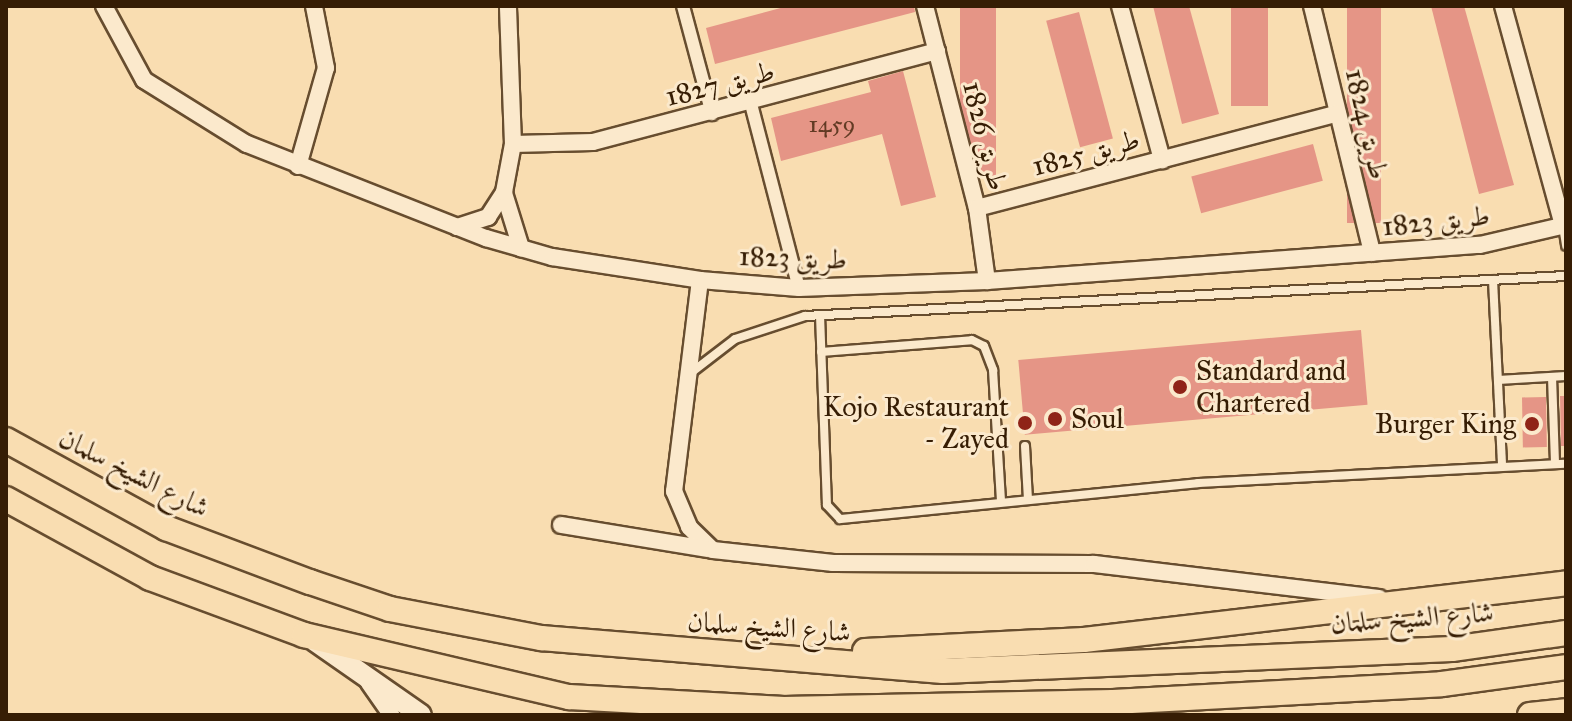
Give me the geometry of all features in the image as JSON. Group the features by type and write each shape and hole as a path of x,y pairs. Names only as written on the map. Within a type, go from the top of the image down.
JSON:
{"main road":[{"name":"شارع الشيخ سلمان","path":"6,440 166,528 390,609 541,638 943,671 1452,649 1566,633"},
{"path":"6,499 150,578 304,635 569,697 871,709 1426,685 1566,667"},
{"path":"754,654 1084,640 1388,600 1566,583"},
{"path":"871,709 916,715"},
{"path":"1530,715 1566,711"}],"street":[{"name":"طريق 1823","path":"104,6 130,64 155,89 298,166 454,228 521,248 700,280 799,288 987,281 1480,245 1564,226"},
{"path":"298,166 325,76 314,6"},
{"path":"454,228 488,217 504,192 513,144 508,6"},
{"path":"683,6 712,114"},
{"name":"طريق 1826","path":"925,6 977,208 987,281"},
{"name":"طريق 1825","path":"1120,6 1162,160"},
{"name":"طريق 1824","path":"1312,6 1372,253"},
{"path":"1503,6 1564,226"},
{"name":"طريق 1827","path":"513,144 549,149 712,114 937,51"},
{"path":"751,104 799,288"},
{"name":"طريق 1825","path":"977,208 1338,113"},
{"path":"504,192 521,248"},
{"path":"700,280 674,491 689,527 713,550"},
{"path":"561,525 713,550 833,563 1094,564 1388,600"},
{"path":"304,635 359,669 421,715"},
{"path":"359,669 391,715"}],"lane":[{"path":"1564,226 1566,246"},
{"path":"687,378 717,349 754,330 820,315 1566,276"},
{"path":"1493,280 1502,464"},
{"path":"820,315 832,514 850,519 1028,499 1502,464 1566,464"},
{"path":"821,352 972,340 984,346 992,356 1001,502"},
{"path":"1498,380 1566,376"},
{"path":"1552,377 1555,463"},
{"path":"1025,446 1028,499"}],"building":[{"path":"788,6 914,6 915,12 715,64 706,28"},
{"path":"960,6 996,6 996,178 960,178"},
{"path":"1153,6 1189,6 1219,114 1182,124"},
{"path":"1231,6 1268,6 1268,106 1231,106"},
{"path":"1347,6 1381,6 1381,223 1347,223"},
{"path":"1431,6 1464,6 1514,185 1479,194"},
{"path":"1079,12 1113,139 1080,147 1046,21"},
{"path":"903,71 936,197 901,206 882,134 781,161 771,118 871,92 868,81"},
{"path":"1313,144 1323,181 1201,213 1191,177"},
{"path":"1361,330 1368,405 1025,435 1018,360"},
{"path":"1560,396 1566,396 1566,446 1561,446"},
{"name":"Burger King","path":"1522,397 1546,397 1547,447 1523,447"}],"place":[{"name":"Standard and Chartered","path":"1180,387"},
{"name":"Soul","path":"1055,419"},
{"name":"Kojo Restaurant - Zayed","path":"1025,423"},
{"name":"Burger King","path":"1532,424"}]}
